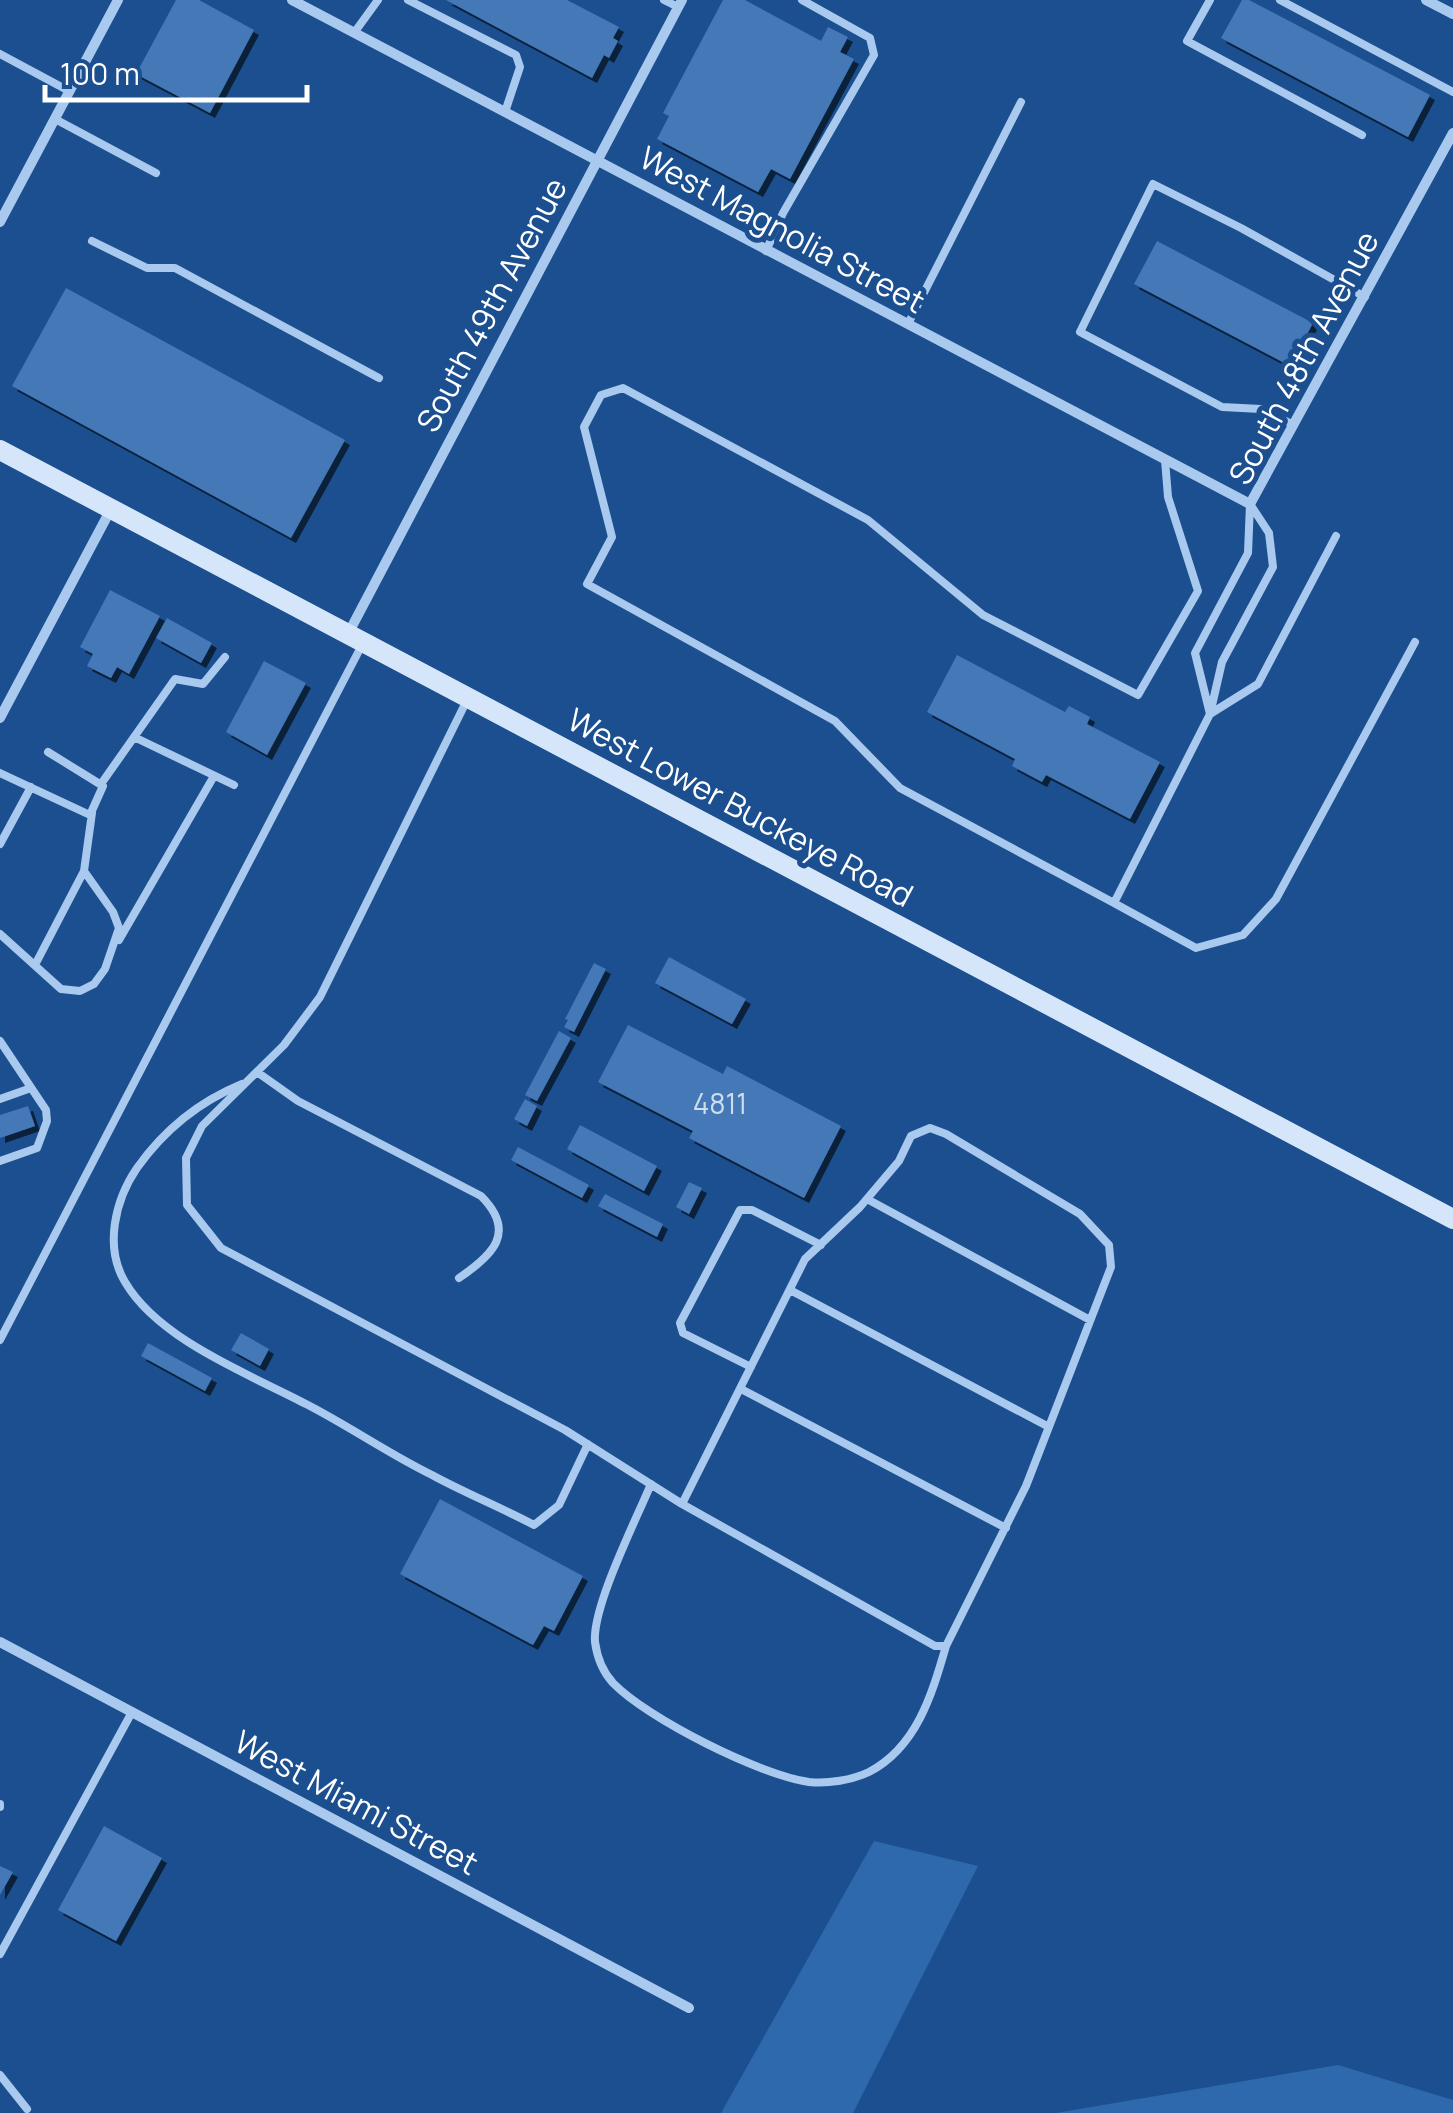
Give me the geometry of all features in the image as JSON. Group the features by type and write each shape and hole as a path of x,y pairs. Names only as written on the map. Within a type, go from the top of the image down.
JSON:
{"main road":[{"name":"West Lower Buckeye Road","path":"0,450 1453,1219"}],"street":[{"path":"0,222 118,0"},
{"name":"West Magnolia Street","path":"292,0 1250,504"},
{"path":"1426,0 1453,14"},
{"name":"South 49th Avenue","path":"356,638 596,160 680,4"},
{"name":"South 48th Avenue","path":"1250,504 1453,134"},
{"path":"0,718 111,508"},
{"name":"West Miami Street","path":"0,1642 689,2008"}],"lane":[{"path":"354,33 378,0"},
{"path":"408,0 516,55 520,67 505,112"},
{"path":"664,0 680,4"},
{"path":"766,251 874,55 870,38 802,0"},
{"path":"1210,0 1187,41 1362,135"},
{"path":"1280,0 1453,92"},
{"path":"0,54 69,91"},
{"path":"908,324 1021,102"},
{"path":"55,119 156,173"},
{"path":"1294,425 1262,410 1222,407 1080,332 1154,184 1365,297"},
{"path":"92,240 147,268 175,268 380,378"},
{"path":"1165,460 1168,498 1198,591 1138,695 983,615 868,520 623,388 601,394 584,426 612,537 588,584 834,721 900,788 1196,948 1243,935 1276,899 1415,642"},
{"path":"1250,504 1248,553 1195,654 1210,714 1258,684 1336,536"},
{"name":"South 48th Avenue","path":"1114,903 1210,714 1222,662 1273,567 1269,534 1250,504"},
{"path":"0,1340 356,638"},
{"path":"36,964 84,871 92,813 102,784 175,679 203,684 225,657"},
{"path":"468,698 320,998 284,1045 202,1126 186,1158 188,1206 222,1248 588,1444 682,1504 935,1646 946,1646"},
{"path":"134,738 234,786"},
{"path":"48,752 102,784"},
{"path":"0,773 83,813 92,813"},
{"path":"0,934 62,988 80,991 94,984 214,776"},
{"path":"0,844 31,788"},
{"path":"84,871 113,912 119,928 114,950"},
{"path":"0,1041 46,1110 37,1148 0,1161"},
{"path":"257,1072 298,1101 481,1196 494,1209 499,1235 494,1250 459,1278"},
{"path":"246,1082 209,1098 184,1118 152,1147 122,1190 112,1238 123,1279 140,1304 206,1353 311,1406 434,1476 534,1525 559,1505 588,1444"},
{"path":"0,1098 31,1088"},
{"path":"650,1484 595,1632 599,1660 610,1680 638,1705 774,1773 811,1782 836,1782 866,1774 888,1760 921,1720 946,1646 1006,1528 1049,1427 1110,1268 1109,1245 1080,1214 946,1134 930,1128 910,1136 899,1161 867,1199 805,1258 682,1504"},
{"path":"867,1199 1090,1320"},
{"path":"751,1367 684,1333 680,1323 740,1210 752,1210 820,1246"},
{"path":"790,1290 1049,1427"},
{"path":"741,1389 1006,1528"},
{"path":"0,1954 132,1712"},
{"path":"0,2075 27,2109"}],"shaded area":[{"path":"874,1841 978,1866 853,2113 721,2113"},
{"path":"1338,2065 1453,2100 1453,2113 1056,2113"}],"building":[{"path":"176,0 199,0 254,30 210,113 136,74"},
{"path":"446,0 567,0 619,27 613,38 618,41 609,58 604,55 592,78"},
{"path":"723,0 745,0 821,41 828,27 848,37 840,52 854,59 790,179 771,169 758,192 657,139 669,116 663,113"},
{"path":"1242,0 1249,0 1430,95 1408,137 1221,38"},
{"path":"1157,241 1313,323 1290,366 1134,284"},
{"path":"66,288 345,440 291,538 12,386"},
{"path":"110,590 160,616 129,674 117,667 111,678 87,666 93,654 80,647"},
{"path":"167,618 212,643 201,663 156,638"},
{"path":"957,655 1065,712 1069,706 1090,717 1087,724 1160,762 1130,819 1046,775 1042,782 1012,766 1015,759 927,712"},
{"path":"264,661 306,683 267,755 226,732"},
{"path":"669,957 746,999 732,1024 655,983"},
{"path":"594,963 606,969 574,1032 564,1027 568,1020 565,1019"},
{"path":"628,1025 723,1074 727,1066 841,1126 804,1198 689,1138 693,1131 598,1082"},
{"path":"559,1031 571,1038 537,1101 525,1095"},
{"path":"525,1099 537,1106 527,1126 514,1119"},
{"path":"28,1106 35,1126 0,1138 0,1115"},
{"path":"580,1125 657,1166 644,1191 567,1149"},
{"path":"518,1147 589,1185 582,1198 511,1160"},
{"path":"689,1182 702,1188 689,1214 676,1207"},
{"path":"605,1194 663,1224 657,1237 598,1206"},
{"path":"241,1333 269,1349 260,1366 231,1350"},
{"path":"148,1343 212,1378 205,1391 141,1356"},
{"path":"440,1499 583,1576 554,1631 544,1626 533,1645 400,1574"},
{"path":"104,1826 162,1858 116,1941 58,1910"},
{"path":"0,1866 13,1872 0,1895"}]}
